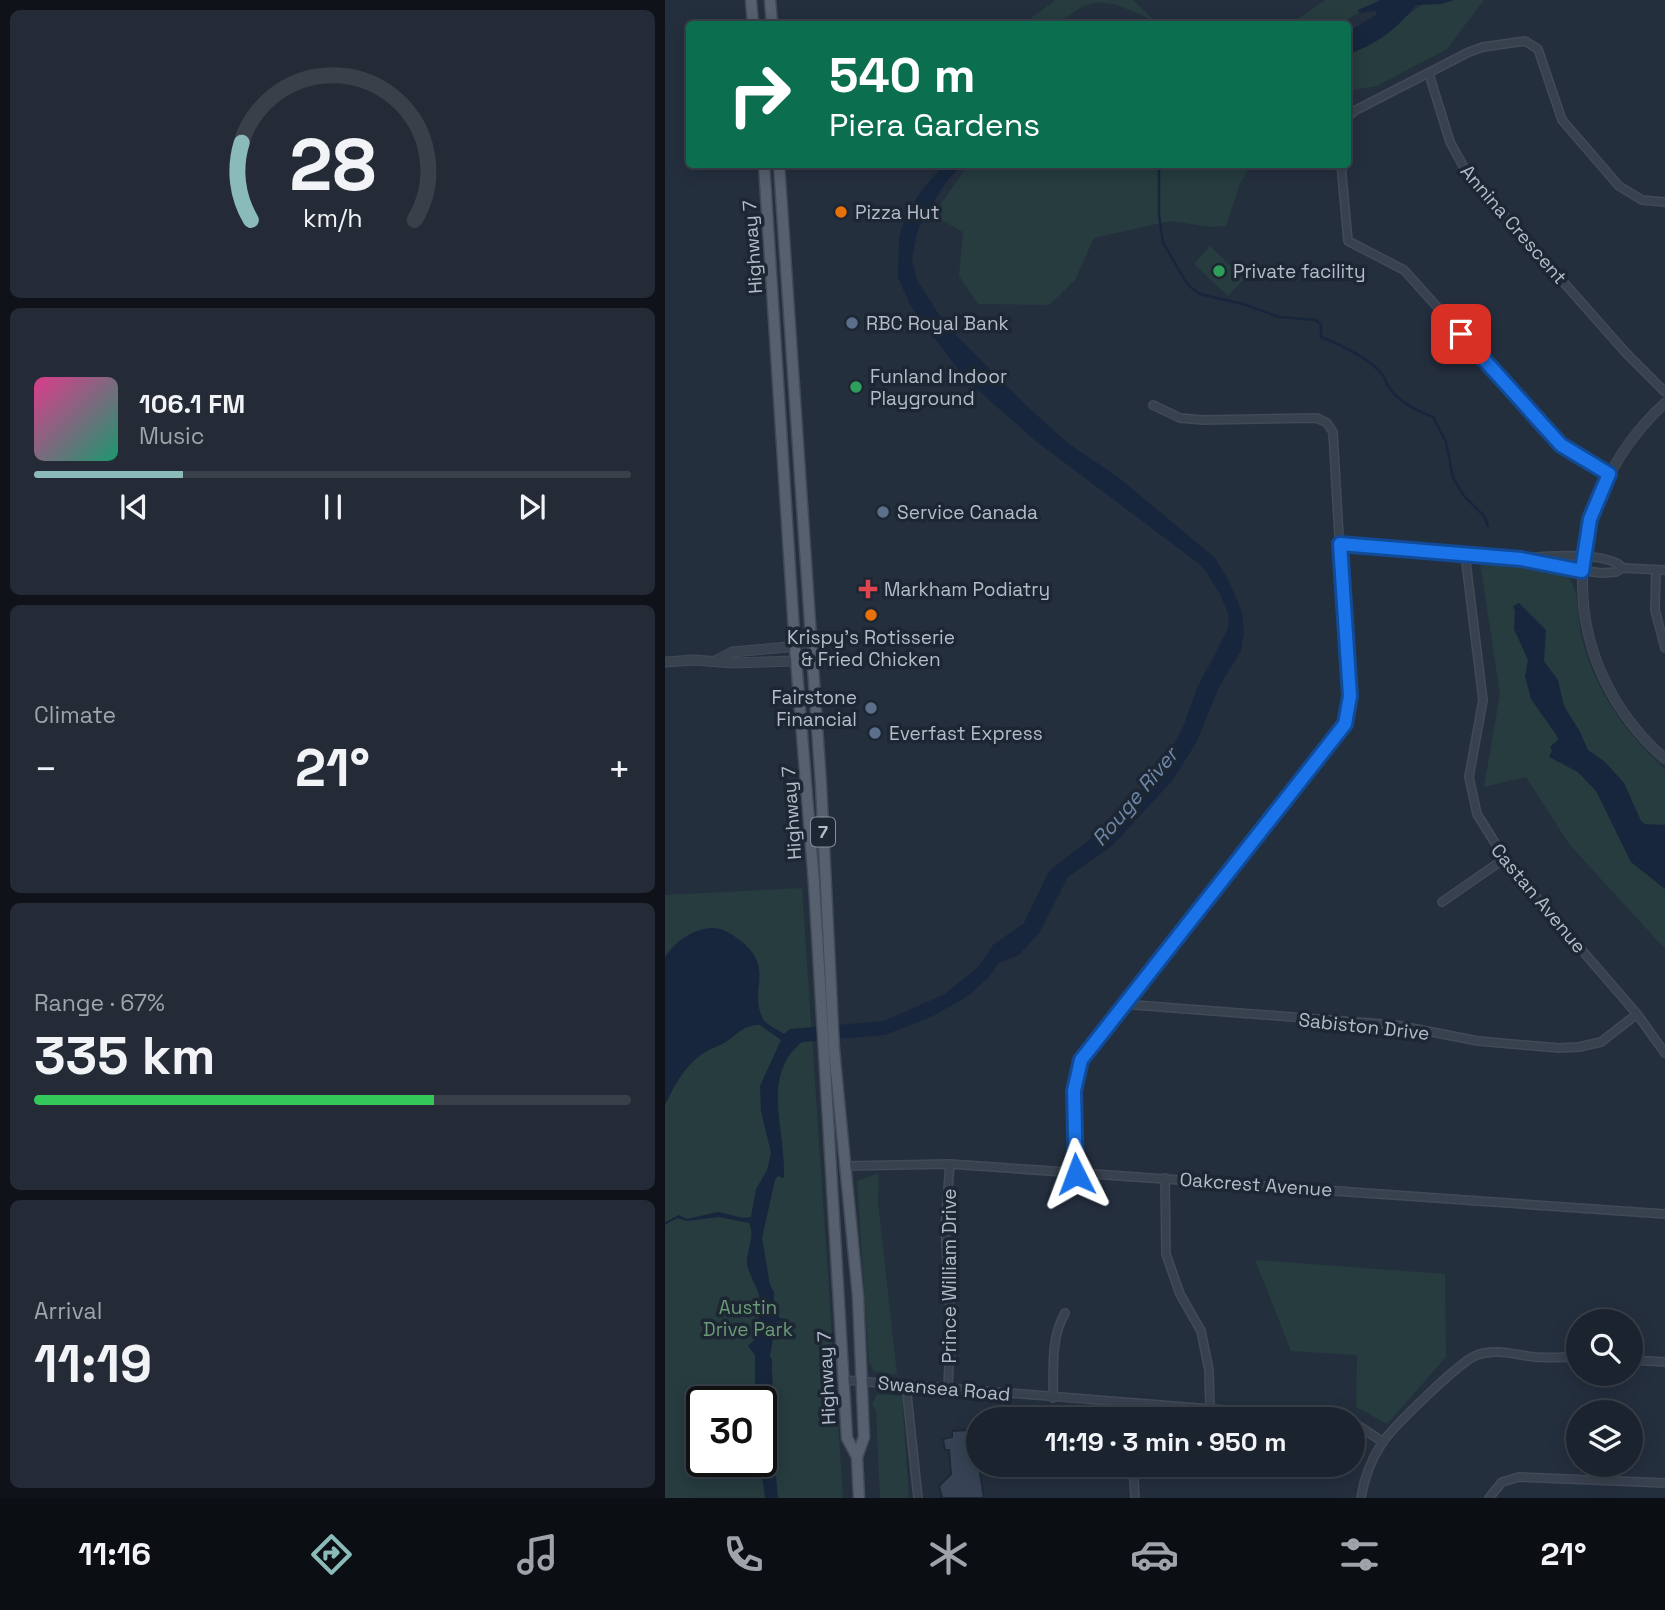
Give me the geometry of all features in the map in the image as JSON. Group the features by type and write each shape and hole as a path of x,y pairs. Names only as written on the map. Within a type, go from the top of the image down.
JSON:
{"main road":[{"path":"751,0 753,21"},
{"path":"770,0 772,21"},
{"name":"Highway 7","path":"764,168 796,661 829,1050 847,1438 857,1457"},
{"name":"Highway 7","path":"779,168 811,645 826,1004"},
{"name":"Highway 7","path":"829,1050 846,1166 858,1296 864,1437 857,1457 859,1498"}],"street":[{"path":"1351,114 1483,47 1530,42 1538,49 1562,120 1619,186 1642,200 1665,202"},
{"name":"Annina Crescent","path":"1429,74 1450,142 1467,173 1626,353 1665,392"},
{"path":"1341,168 1348,241 1404,270 1561,445 1609,474"},
{"path":"1665,403 1634,435 1609,474 1593,511 1582,571 1586,624 1601,674 1627,718 1665,759"},
{"path":"1076,1174 1075,1076 1081,1060 1122,1004 1345,724 1350,696 1334,442 1333,432 1327,423 1317,418 1180,418 1153,405"},
{"path":"1340,544 1521,559 1601,573 1616,572 1623,568 1665,570"},
{"name":"Castan Avenue","path":"1465,554 1483,700 1480,725 1469,764 1470,793 1477,814 1503,859 1637,1014 1665,1054"},
{"path":"1521,559 1546,556 1583,557 1618,562 1623,568"},
{"path":"1656,570 1655,610 1665,648"},
{"path":"717,660 732,652 811,645"},
{"path":"665,662 796,661"},
{"path":"1442,902 1503,859"},
{"name":"Sabiston Drive","path":"1122,1004 1396,1026 1478,1041 1559,1048 1601,1042 1637,1014"},
{"name":"Oakcrest Avenue","path":"846,1166 950,1164 1665,1214"},
{"name":"Prince William Drive","path":"948,1387 951,1325 945,1228 950,1164"},
{"path":"1165,1178 1166,1254 1171,1275 1201,1331 1209,1370 1210,1407"},
{"path":"1053,1398 1054,1341 1056,1328 1065,1313"},
{"path":"1361,1498 1366,1473 1383,1442 1450,1372 1477,1355 1499,1351 1537,1357 1566,1357"},
{"path":"1643,1361 1665,1362"},
{"name":"Swansea Road","path":"844,1380 1178,1407"},
{"path":"906,1385 918,1498"},
{"path":"1365,1430 1383,1442"},
{"path":"1134,1477 1135,1498"},
{"path":"1489,1498 1502,1482 1519,1477 1665,1483"}],"green space":[{"path":"1056,0 1133,0 1155,21 1117,5 1098,2 1083,6 1061,21 1027,21"},
{"path":"1325,0 1379,0 1345,21 1295,21"},
{"path":"1428,0 1484,0 1447,49 1377,86 1351,90 1351,44 1406,16"},
{"path":"966,168 1249,168 1240,184 1226,226 1212,227 1170,221 1094,238 1075,280 1049,305 978,304 959,276 963,232 933,215"},
{"name":"Private facility","path":"1210,246 1244,279 1228,296 1194,264"},
{"path":"1480,563 1559,570 1566,575 1575,590 1580,630 1603,693 1637,740 1665,769 1665,949 1569,844 1526,777 1484,787 1500,694"},
{"name":"Austin Drive Park","path":"802,888 843,1498 665,1498 665,895"},
{"path":"879,1173 878,1202 897,1375 874,1371 869,1362 857,1181"},
{"path":"1255,1260 1445,1274 1446,1357 1387,1424 1365,1412 1365,1407 1356,1407 1357,1355 1291,1351"},
{"path":"877,1394 902,1396 909,1498 880,1498 876,1411 872,1405"}],"water":[{"path":"1381,0 1454,0 1441,4 1416,5 1385,35 1351,53 1351,30 1376,15 1376,11 1360,13 1358,10"},
{"name":"Rouge River","path":"941,168 958,168 944,185 918,229 912,259 917,280 938,313 958,337 1029,408 1069,444 1118,477 1214,557 1229,581 1242,612 1244,632 1241,651 1220,685 1196,743 1172,781 1113,845 1068,877 1040,932 1019,955 999,963 989,977 968,996 933,1016 885,1035 802,1042 789,1055 782,1070 778,1103 784,1178 778,1176 775,1180 762,1238 770,1285 774,1292 773,1315 787,1320 776,1322 770,1356 773,1386 755,1386 755,1355 748,1346 761,1333 758,1321 760,1301 747,1264 751,1237 749,1223 719,1217 687,1221 677,1218 665,1225 665,1222 679,1215 687,1219 718,1212 743,1218 751,1217 756,1189 767,1170 771,1153 761,1111 760,1086 781,1040 760,1025 745,1028 689,1065 665,1105 665,957 684,938 702,929 719,929 734,936 748,947 759,967 758,997 763,1019 784,1034 790,1029 884,1021 945,994 979,966 993,945 1024,923 1049,871 1103,829 1138,794 1166,760 1183,727 1197,688 1228,629 1229,616 1221,596 1198,563 1037,442 962,375 910,305 898,277 899,237 907,213 921,191"},
{"path":"1519,603 1546,630 1544,661 1558,680 1564,706 1588,750 1605,762 1624,783 1641,821 1645,824 1665,825 1665,889 1631,862 1596,791 1578,772 1549,757 1552,751 1550,747 1558,740 1531,699 1525,676 1528,660 1514,629 1513,606"},
{"path":"762,1477 776,1477 778,1498 765,1498"}],"building":[{"path":"966,1430 966,1477 981,1477 984,1498 942,1498 939,1486 951,1474 949,1450 945,1450 943,1439 952,1437 952,1431"}],"waterway":[{"path":"1159,168 1159,215 1163,243 1188,285 1200,294 1243,304 1279,317 1316,320 1321,325 1321,337 1370,363 1383,375 1400,399 1433,417 1446,442 1453,478 1464,496 1484,516 1488,526"}],"place":[{"name":"Pizza Hut","path":"841,212"},
{"name":"Private facility","path":"1219,271"},
{"name":"RBC Royal Bank","path":"852,323"},
{"name":"Funland Indoor Playground","path":"856,387"},
{"name":"Service Canada","path":"883,512"},
{"name":"Markham Podiatry","path":"868,589"},
{"name":"Krispy’s Rotisserie & Fried Chicken","path":"871,615"},
{"name":"Fairstone Financial","path":"871,708"},
{"name":"Everfast Express","path":"875,733"}],"route":[{"path":"1076,1174 1074,1091 1075,1076 1081,1060 1097,1036 1345,724 1350,696 1340,544 1521,559 1582,571 1590,519 1609,474 1580,459 1561,445 1461,334"}]}
